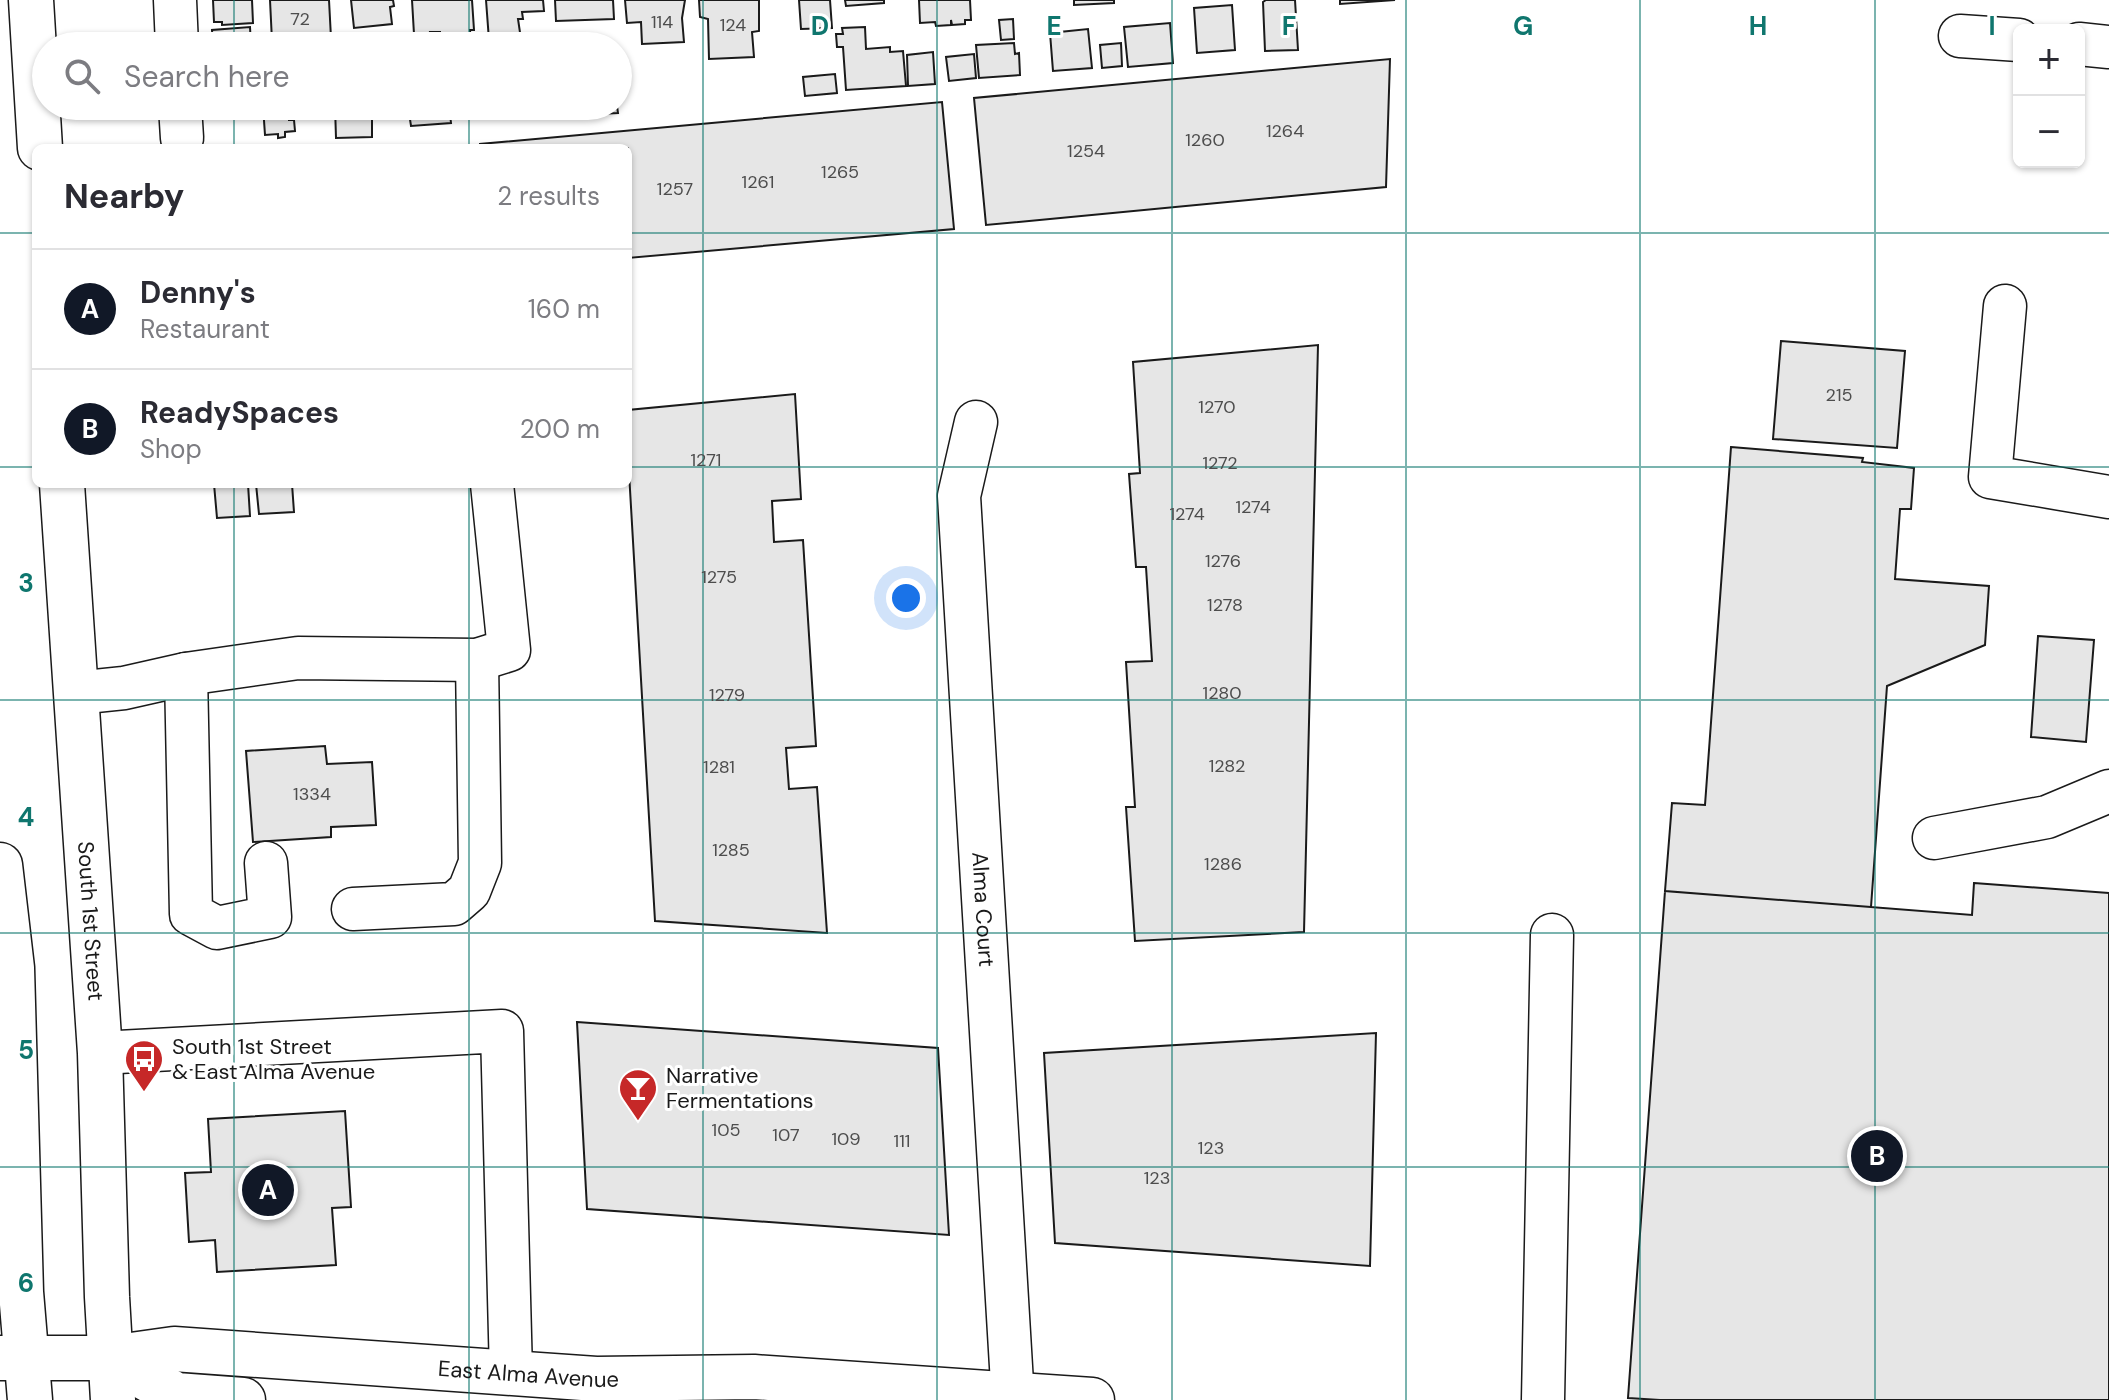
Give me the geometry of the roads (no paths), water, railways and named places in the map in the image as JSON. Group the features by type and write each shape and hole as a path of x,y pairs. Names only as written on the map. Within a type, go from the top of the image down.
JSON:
{"main road":[{"path":"31,0 33,32"},
{"path":"38,120 40,144"},
{"name":"South 1st Street","path":"62,488 100,1053 112,1379"},
{"path":"0,865 21,1292 19,1372"},
{"name":"East Alma Avenue","path":"19,1372 112,1379 174,1349 596,1379 754,1377 1092,1400"},
{"path":"112,1379 176,1395 243,1400"}],"street":[{"path":"175,0 176,32"},
{"path":"1960,36 2013,40"},
{"path":"2085,45 2109,47"},
{"path":"2005,306 1990,477 2109,497"},
{"name":"Alma Court","path":"976,422 959,496 1014,1397"},
{"path":"76,693 124,688 186,674 298,658 477,660 509,650 492,488"},
{"path":"353,909 454,904 469,891 480,863 477,660"},
{"path":"186,674 191,914 217,928 270,917 266,863"},
{"path":"1934,838 2047,817 2109,791"},
{"path":"1543,1400 1552,935"},
{"path":"100,1053 502,1031 511,1373"}],"place":[{"name":"South 1st Street & East Alma Avenue","path":"144,1093"},
{"name":"Narrative Fermentations","path":"638,1122"},
{"name":"ReadySpaces","path":"1877,1156"},
{"name":"Denny's","path":"268,1190"}]}
